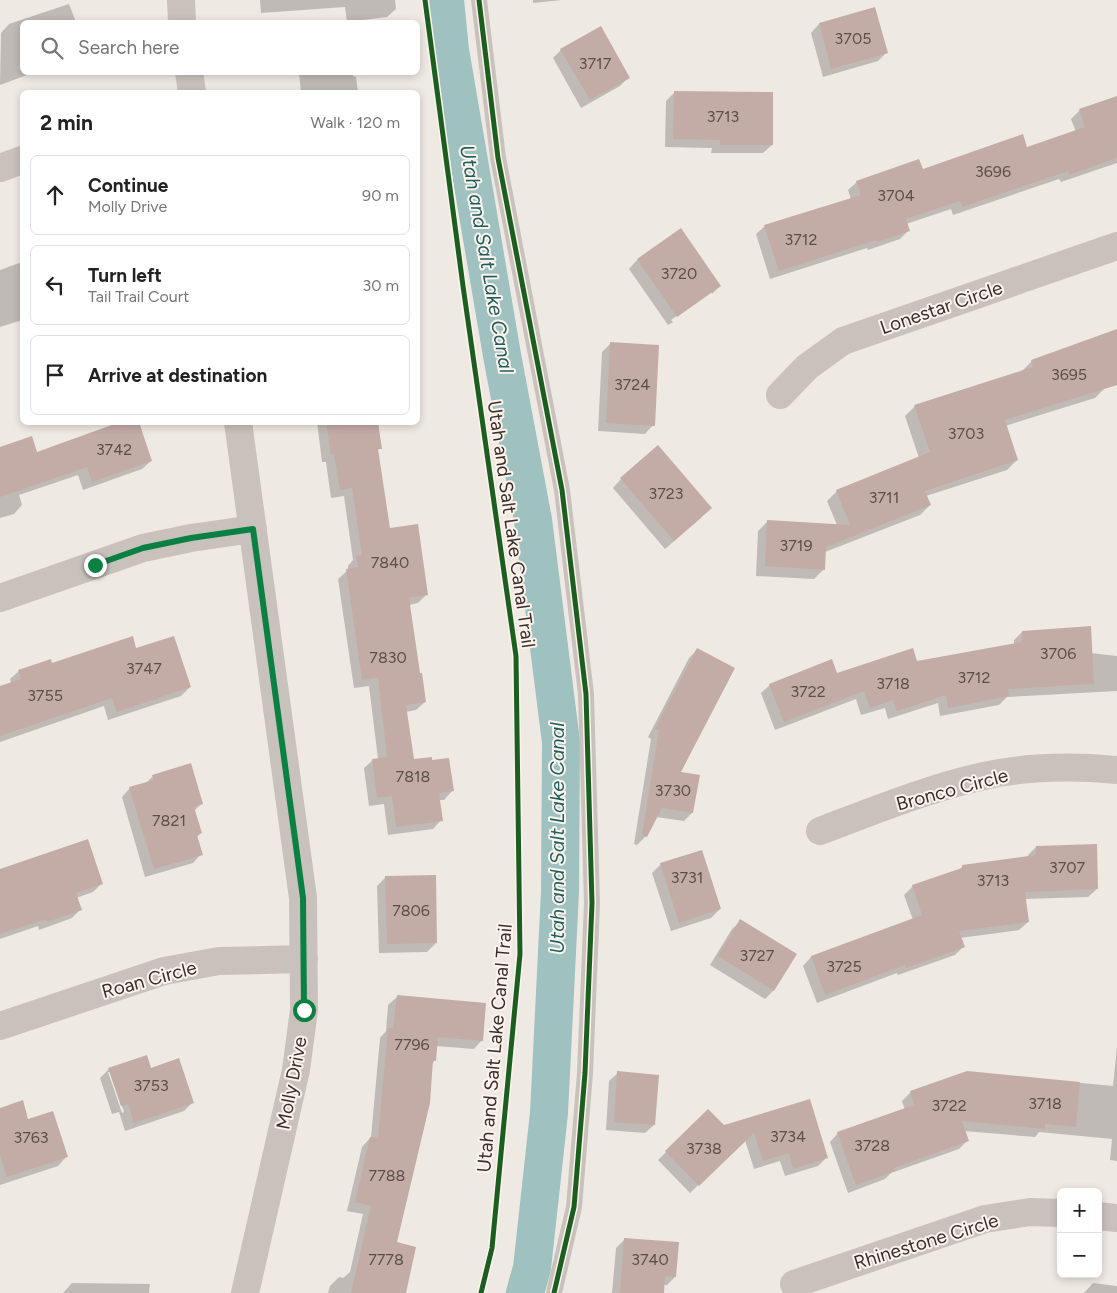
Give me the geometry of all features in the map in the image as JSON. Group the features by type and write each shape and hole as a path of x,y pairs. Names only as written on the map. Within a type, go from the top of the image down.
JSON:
{"street":[{"path":"181,0 182,20"},
{"path":"189,75 192,90"},
{"path":"0,168 20,161"},
{"name":"Lonestar Circle","path":"780,395 807,367 843,341 1117,246"},
{"name":"Molly Drive","path":"238,425 303,898 304,959 304,1010 296,1070 245,1293"},
{"path":"0,598 143,548 191,538 253,529"},
{"name":"Bronco Circle","path":"820,831 901,801 984,776 1034,768 1083,767 1117,770"},
{"name":"Roan Circle","path":"0,1026 164,971 219,961 304,959"},
{"name":"Rhinestone Circle","path":"794,1284 985,1219 1030,1212 1057,1213"},
{"path":"1102,1216 1117,1218"}],"lane":[{"path":"479,0 498,158 562,490 586,694 592,903 585,1073 574,1207 554,1293"}],"building":[{"path":"875,7 888,53 831,69 819,23"},
{"path":"601,26 630,78 590,100 560,49"},
{"path":"674,91 773,92 773,145 720,145 720,140 673,139"},
{"path":"1117,96 1117,158 1069,175 1068,171 962,207 960,201 906,219 910,231 779,271 764,225 861,195 856,181 919,159 923,169 1023,134 1027,147 1085,127 1079,109"},
{"path":"681,228 721,286 677,317 637,259"},
{"path":"1117,329 1117,385 1005,420 1018,460 925,491 931,505 826,547 825,570 765,566 767,520 850,525 836,490 930,452 914,405 1033,367 1031,360"},
{"path":"610,342 659,345 655,426 606,423"},
{"path":"112,425 140,425 152,461 92,482 87,467 0,497 0,447 32,436 37,452"},
{"path":"326,425 378,425 382,449 378,449 390,528 418,524 428,595 409,598 426,702 406,705 414,759 432,757 432,760 449,758 454,791 439,793 443,821 396,827 392,796 377,798 372,759 387,757 378,678 362,680 346,569 358,567 356,556 362,555 352,488 340,490 334,454 331,454"},
{"path":"658,445 712,508 674,541 620,478"},
{"path":"1091,626 1094,684 1008,689 1009,696 948,708 946,695 897,711 893,700 870,708 864,691 784,722 769,684 832,659 837,673 913,648 917,661 1022,642 1022,631"},
{"path":"133,636 136,648 174,636 191,687 117,712 112,698 0,736 0,686 21,679 18,670 51,659 52,663"},
{"path":"697,648 735,668 681,772 700,775 693,813 662,808 647,837 642,835 659,730 655,729"},
{"path":"191,763 203,804 194,807 202,833 197,835 203,855 154,869 129,787 154,780 152,775"},
{"path":"88,839 103,884 76,893 82,910 47,922 46,919 0,934 0,869"},
{"path":"1097,844 1098,889 1025,892 1029,922 959,931 965,947 906,968 905,965 825,995 811,956 922,915 912,885 962,868 962,865 1036,855 1036,846"},
{"path":"702,850 721,909 679,923 660,863"},
{"path":"436,875 437,943 387,944 385,876"},
{"path":"740,919 797,954 774,991 718,956"},
{"path":"397,995 486,1003 483,1041 438,1037 436,1061 433,1060 430,1103 397,1242 416,1247 406,1293 351,1293 371,1206 355,1202 370,1137 378,1138 388,1028 393,1028"},
{"path":"147,1055 151,1068 179,1058 194,1103 134,1123 128,1104 121,1106 108,1068"},
{"path":"617,1071 659,1075 655,1125 614,1122"},
{"path":"967,1071 1080,1082 1076,1127 1045,1124 1045,1129 962,1121 969,1141 894,1168 895,1171 856,1185 837,1132 914,1105 910,1091"},
{"path":"810,1099 828,1158 793,1169 789,1153 763,1161 754,1133 699,1186 665,1151 708,1109 724,1125"},
{"path":"23,1100 28,1119 53,1111 68,1157 7,1177 0,1155 0,1108"},
{"path":"624,1238 679,1242 676,1277 665,1276 664,1293 620,1293"}],"waterway":[{"name":"Utah and Salt Lake Canal","path":"445,0 450,50 502,355 533,520 561,742 560,892 549,1113 532,1268 525,1293"}],"cycle path":[{"name":"Utah and Salt Lake Canal Trail","path":"425,0 463,286 516,656 520,954 492,1248 481,1293"},
{"path":"479,0 498,158 562,490 586,694 592,903 585,1073 574,1207 554,1293"}],"route":[{"path":"95,565 143,548 191,538 253,529 303,898 304,1010"}]}
